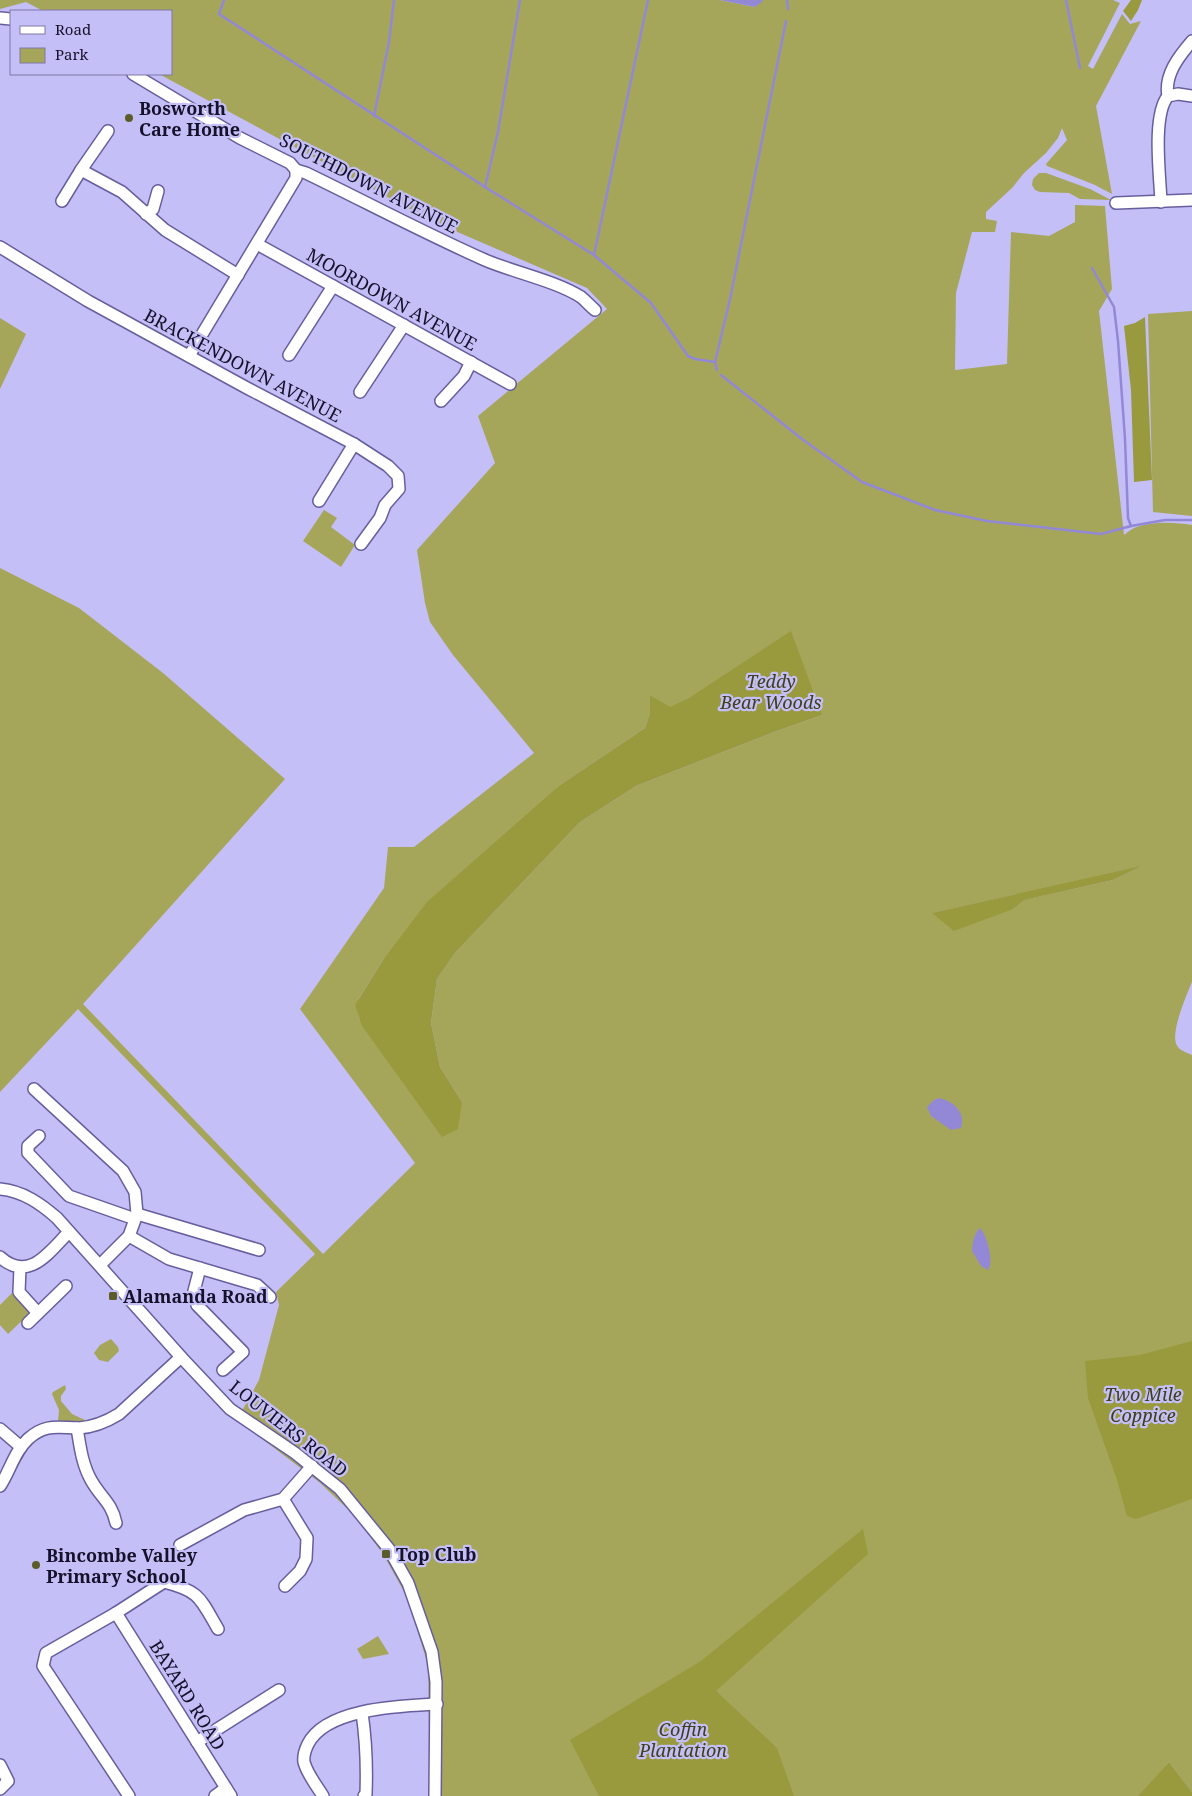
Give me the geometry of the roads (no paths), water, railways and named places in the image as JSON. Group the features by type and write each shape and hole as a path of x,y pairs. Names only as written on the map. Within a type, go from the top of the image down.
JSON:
{"street":[{"path":"1161,202 1158,151 1162,109 1168,96 1166,87 1182,52 1192,41"},
{"name":"SOUTHDOWN AVENUE","path":"135,75 240,138 290,163 296,170 306,173 469,253 580,297 595,310"},
{"path":"1168,96 1178,94 1192,96"},
{"path":"62,200 108,131"},
{"path":"81,170 122,192 165,230 238,275"},
{"path":"189,356 296,178 296,170"},
{"path":"146,214 153,209 158,191"},
{"path":"1116,203 1192,200"},
{"name":"MOORDOWN AVENUE","path":"257,244 510,384"},
{"name":"BRACKENDOWN AVENUE","path":"0,248 88,301 246,388 354,444 388,466 398,476 399,489 385,505 380,518 361,544"},
{"path":"289,355 333,286"},
{"path":"360,392 404,325"},
{"path":"441,401 464,376 471,362"},
{"path":"319,501 354,444"},
{"path":"34,1089 123,1171 135,1192 136,1216 128,1236 100,1265"},
{"path":"39,1136 28,1146 28,1153 69,1196 259,1250"},
{"name":"LOUVIERS ROAD","path":"0,1188 19,1193 51,1213 230,1409 312,1466 340,1489 389,1549 408,1583 432,1652 437,1704 436,1796"},
{"path":"0,1257 12,1266 28,1267 37,1263 69,1232"},
{"path":"128,1236 169,1260 257,1285 270,1297"},
{"path":"20,1268 19,1292 38,1313"},
{"path":"200,1268 194,1291 197,1305 243,1352 223,1370"},
{"path":"28,1323 66,1286"},
{"path":"0,1486 21,1447 37,1432 48,1427 77,1428 100,1424 119,1414 181,1357"},
{"path":"77,1428 84,1463 91,1480 113,1510 116,1524"},
{"path":"0,1429 21,1447"},
{"path":"180,1545 244,1510 283,1499 312,1466"},
{"path":"283,1499 307,1538 306,1559 300,1571 285,1586"},
{"path":"129,1796 43,1666 46,1653 116,1613 164,1582 183,1587 199,1597 218,1629"},
{"name":"BAYARD ROAD","path":"116,1613 229,1792"},
{"path":"197,1742 279,1690"},
{"path":"324,1796 304,1762 304,1754 312,1736 332,1721 362,1713 400,1706 437,1704"},
{"path":"362,1713 366,1736 365,1795"},
{"path":"0,1765 8,1781 0,1789"},
{"path":"215,1796 229,1792"}],"waterway":[{"path":"224,0 219,14 485,187 594,255 651,303 688,356 715,362"},
{"path":"374,116 389,42 394,0"},
{"path":"485,187 498,132 520,0"},
{"path":"594,255 648,0"},
{"path":"787,0 788,9"},
{"path":"1066,0 1080,68"},
{"path":"717,370 715,362 730,299 786,21"},
{"path":"1092,268 1114,307 1125,439 1128,518 1131,526"},
{"path":"721,375 802,439 862,482 935,510 987,521 1101,534 1165,520 1192,520"}],"place":[{"name":"Bosworth Care Home","path":"129,118"},
{"name":"Alamanda Road","path":"113,1296"},
{"name":"Top Club","path":"386,1554"},
{"name":"Bincombe Valley Primary School","path":"36,1565"}],"park label":[{"name":"Teddy Bear Woods","path":"771,691"},
{"name":"Two Mile Coppice","path":"1143,1404"},
{"name":"Coffin Plantation","path":"683,1739"}]}
